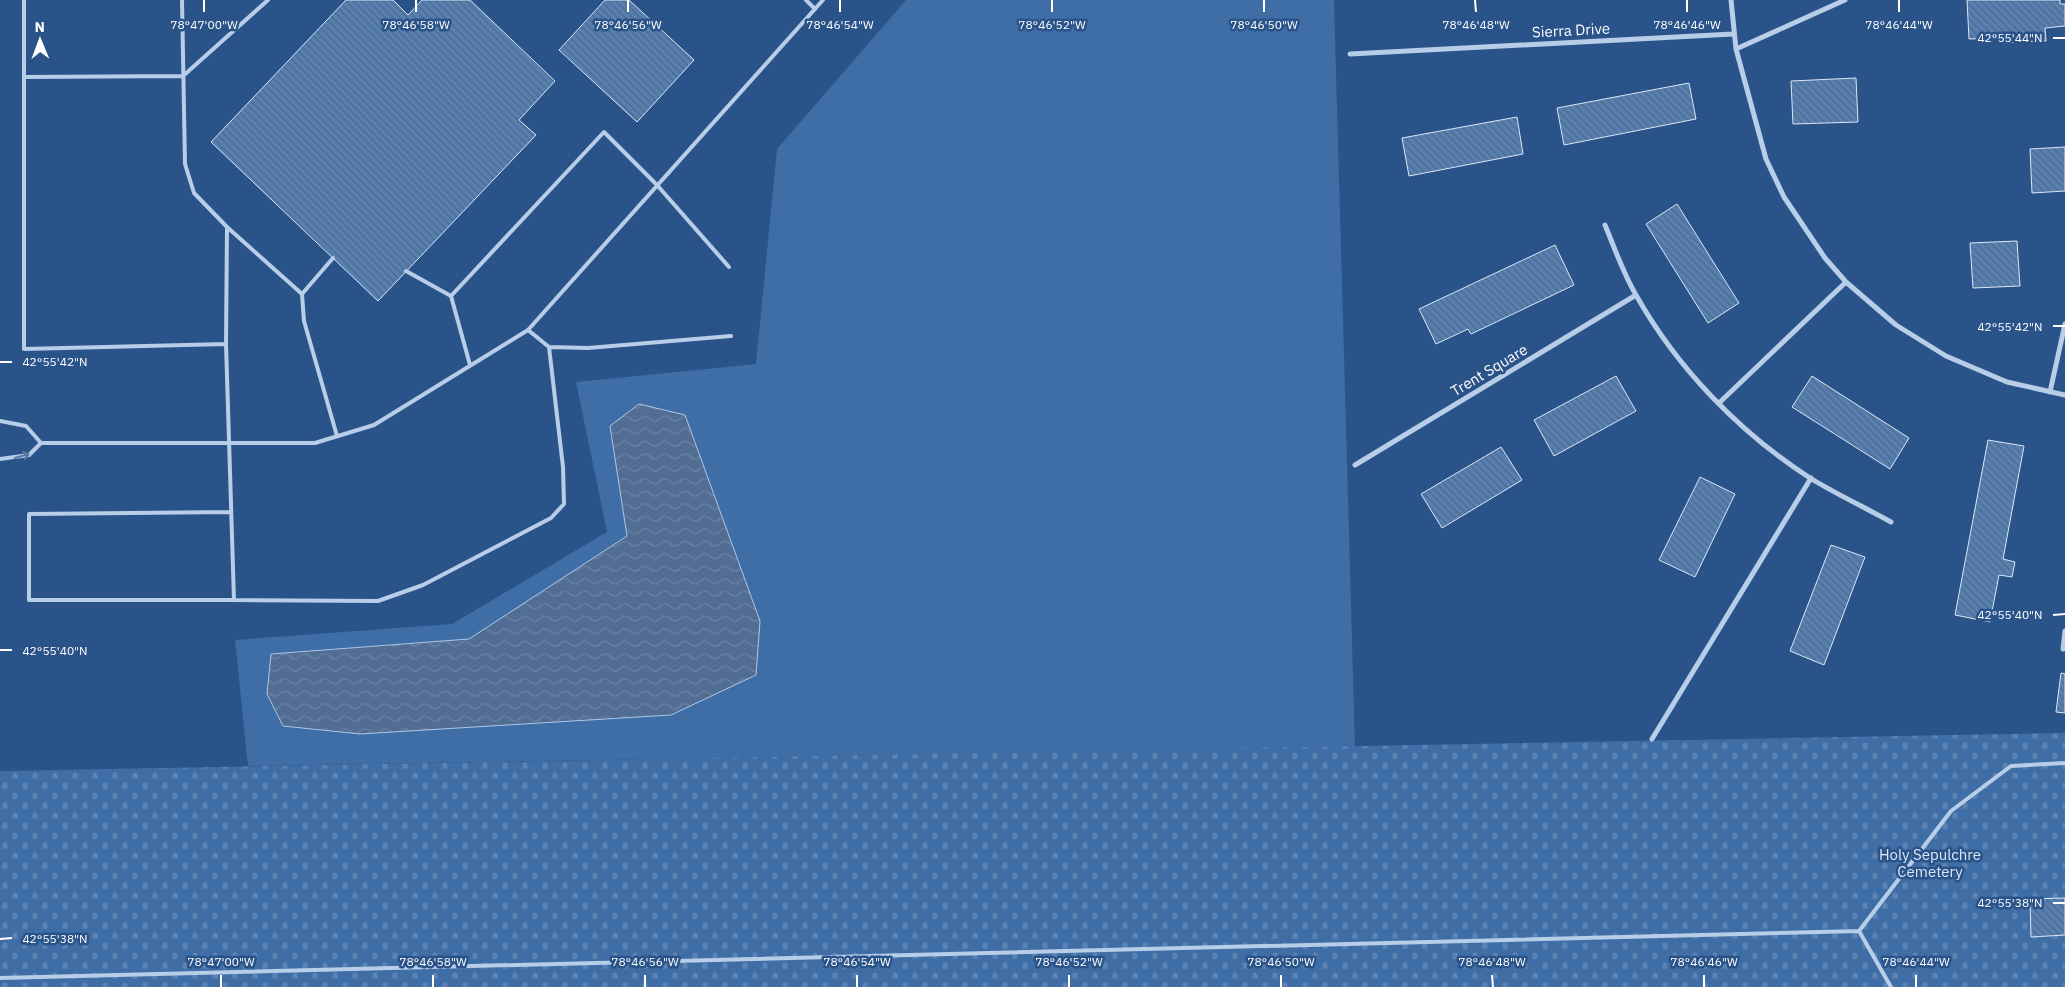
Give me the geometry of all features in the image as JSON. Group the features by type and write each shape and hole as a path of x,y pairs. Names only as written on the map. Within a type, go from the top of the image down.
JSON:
{"street":[{"path":"1731,0 1733,34 1736,48 1766,159 1784,197 1825,258 1846,282 1896,326 1946,356 2007,382 2065,395"},
{"path":"1736,48 1845,0"},
{"name":"Sierra Drive","path":"1350,54 1733,34"},
{"path":"1605,225 1636,295 1668,346 1719,403 1763,443 1811,478 1891,522"},
{"path":"1719,403 1846,282"},
{"name":"Trent Square","path":"1355,465 1636,295"},
{"path":"2050,392 2065,324"},
{"path":"1652,739 1811,478"},
{"path":"2063,649 2065,631"}],"lane":[{"path":"24,0 24,349 226,344"},
{"path":"182,0 185,164 194,193 227,228 302,294 304,321 337,436"},
{"path":"24,77 184,76 268,0"},
{"path":"806,0 815,8"},
{"path":"0,460 29,455 41,444 315,443 374,425 528,330 823,0"},
{"path":"451,296 604,132 657,185 729,268"},
{"path":"227,228 226,344 234,600"},
{"path":"302,294 333,258"},
{"path":"406,271 451,296 470,365"},
{"path":"528,330 549,347 588,348 731,336"},
{"path":"231,512 29,514 29,600 378,601 424,585 551,518 564,504 563,467 549,347"},
{"path":"0,421 26,426 41,444"},
{"path":"1858,931 1951,811 2011,766 2065,763"},
{"path":"0,978 1858,931"},
{"path":"1858,931 1891,987"}],"green space":[{"path":"906,0 1334,0 1355,747 248,766 235,640 452,624 607,532 576,382 756,364 777,149"},
{"name":"Holy Sepulchre Cemetery","path":"2065,733 2065,987 0,987 0,771"}],"water":[{"path":"639,404 685,415 760,621 756,675 671,715 360,734 283,726 267,694 271,654 469,639 627,536 610,426"}],"building":[{"path":"346,0 393,0 408,15 422,0 470,0 555,81 519,120 536,135 378,301 211,142"},
{"path":"605,0 629,0 694,60 637,122 559,50"},
{"path":"1967,0 2060,0 2060,4 2065,4 2065,26 2045,28 2046,41 2001,43 2000,38 1969,39"},
{"path":"1856,78 1858,122 1793,124 1791,81"},
{"path":"1689,83 1696,119 1564,145 1557,108"},
{"path":"1517,117 1523,154 1409,176 1402,138"},
{"path":"2065,147 2065,191 2032,193 2030,149"},
{"path":"1677,204 1739,303 1708,323 1646,224"},
{"path":"2017,241 2020,286 1973,288 1970,243"},
{"path":"1555,245 1574,285 1471,334 1468,329 1436,344 1419,309"},
{"path":"1616,376 1636,411 1554,456 1534,420"},
{"path":"1812,376 1909,438 1890,469 1792,407"},
{"path":"1988,440 2024,446 2003,559 2015,562 2012,577 1999,575 1990,622 1955,615"},
{"path":"1501,447 1522,480 1442,528 1421,494"},
{"path":"1700,477 1735,494 1695,577 1659,560"},
{"path":"1831,545 1865,557 1824,665 1790,651"},
{"path":"2061,673 2065,674 2065,713 2056,712"},
{"path":"2065,898 2065,935 2031,937 2030,899"}]}
